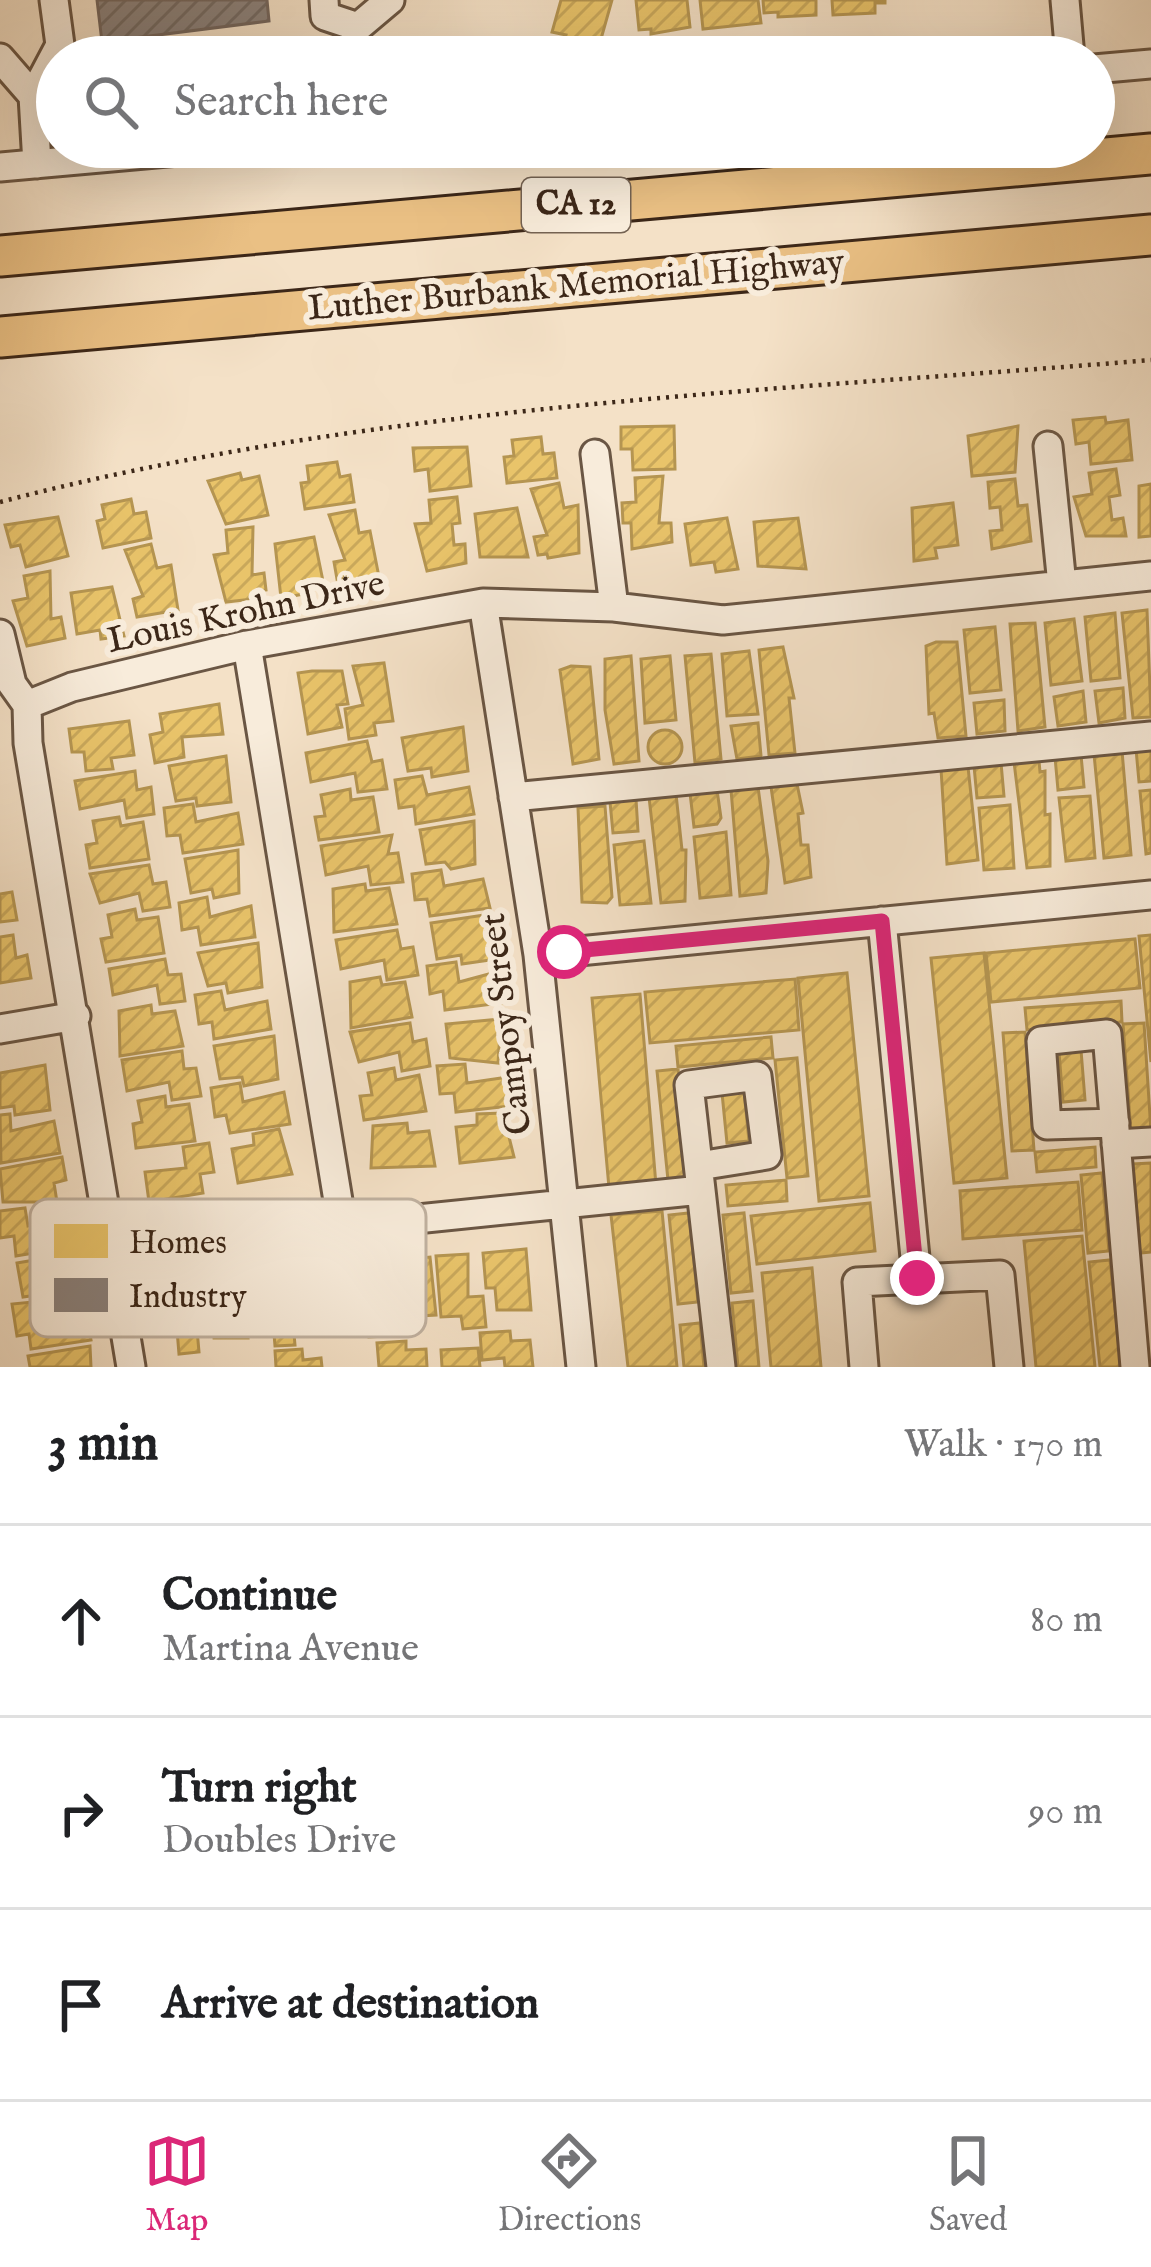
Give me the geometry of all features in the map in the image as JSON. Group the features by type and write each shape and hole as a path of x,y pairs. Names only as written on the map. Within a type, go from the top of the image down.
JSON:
{"highway":[{"name":"CA 12","path":"1115,157 1151,154"},
{"name":"CA 12","path":"0,256 993,168"},
{"name":"Luther Burbank Memorial Highway","path":"0,337 1151,235"}],"street":[{"path":"54,0 59,36"},
{"path":"323,0 326,16 358,27"},
{"path":"358,27 390,0"},
{"path":"1065,0 1068,36"},
{"path":"358,27 359,36"},
{"path":"0,58 36,88"},
{"path":"1115,67 1151,64"},
{"path":"0,167 36,164"},
{"path":"1048,446 1062,585"},
{"path":"595,454 614,607"},
{"name":"Louis Krohn Drive","path":"27,705 72,687 247,645 483,603 614,607 722,620 1151,575"},
{"name":"Campoy Street","path":"483,603 538,955 581,1367"},
{"path":"0,634 12,684 27,705 28,743 106,1199"},
{"path":"247,645 338,1199"},
{"path":"512,797 1151,736"},
{"path":"538,955 1151,895"},
{"path":"882,921 917,1278"},
{"path":"0,1029 76,1016"},
{"path":"1135,1367 1116,1134 1151,1142"},
{"path":"426,1216 562,1201 700,1178 721,1367"},
{"path":"864,1367 857,1282 1000,1276 1009,1367"},
{"path":"126,1337 130,1367"}],"path":[{"path":"0,502 169,463 377,428 1151,360"}],"building: Homes":[{"path":"561,0 612,0 602,36 552,32"},
{"path":"636,0 687,0 690,27 651,34 651,29 639,30"},
{"path":"700,0 758,0 761,23 703,29"},
{"path":"763,0 816,0 816,15 778,17 778,12 764,13"},
{"path":"832,0 885,3 875,3 875,13 833,15"},
{"path":"1105,417 1106,423 1128,420 1132,460 1091,464 1089,442 1076,444 1073,420"},
{"path":"674,426 675,469 633,470 632,449 621,449 621,427"},
{"path":"1018,426 1015,472 972,476 968,436"},
{"path":"541,437 543,454 554,453 557,478 507,483 504,457 514,456 512,440"},
{"path":"467,447 471,486 430,491 428,469 415,471 413,448"},
{"path":"337,462 340,477 350,475 354,502 305,509 301,483 309,482 307,466"},
{"path":"1116,469 1120,495 1109,497 1112,520 1123,518 1126,536 1086,536 1074,497 1092,494 1089,473"},
{"path":"240,473 242,480 259,476 268,515 226,524 208,481"},
{"path":"663,476 659,523 671,523 672,542 632,549 631,523 623,523 622,503 636,502 635,478"},
{"path":"1015,479 1018,506 1027,505 1031,541 992,549 990,531 1002,530 1000,507 990,508 988,482"},
{"path":"559,483 564,508 578,505 579,553 548,558 538,555 534,537 547,535 531,489"},
{"path":"1151,484 1151,536 1139,537 1139,486"},
{"path":"457,497 460,523 452,524 454,545 465,544 466,563 427,571 415,524 431,523 429,500"},
{"path":"131,499 134,514 146,512 151,538 103,548 97,521 105,519 102,505"},
{"path":"953,503 958,545 935,548 937,558 914,561 912,508"},
{"path":"517,508 528,557 480,557 475,514"},
{"path":"355,510 359,533 370,531 379,577 349,583 348,576 337,579 334,562 345,560 329,515"},
{"path":"58,517 68,556 26,567 20,545 11,547 5,525"},
{"path":"727,518 738,569 716,572 714,562 691,565 685,524"},
{"path":"798,518 806,569 758,566 754,522"},
{"path":"253,527 252,575 264,573 266,590 253,592 253,599 226,602 214,555 228,553 226,530"},
{"path":"314,537 323,581 302,585 304,594 281,598 275,544"},
{"path":"151,544 157,568 171,565 178,610 137,617 133,599 143,596 125,550"},
{"path":"50,571 51,619 61,617 65,638 27,646 13,601 28,598 24,576"},
{"path":"112,587 124,636 101,639 100,630 77,634 71,593"},
{"path":"1147,610 1151,717 1133,718 1122,613"},
{"path":"1115,613 1120,678 1091,681 1085,617"},
{"path":"1074,619 1082,681 1051,685 1045,623"},
{"path":"1035,623 1045,727 1018,731 1010,624"},
{"path":"995,627 1001,690 970,693 964,630"},
{"path":"957,642 966,736 938,738 934,713 929,714 926,646"},
{"path":"783,647 794,698 789,698 795,753 769,755 759,650"},
{"path":"749,651 758,714 727,716 722,654"},
{"path":"711,654 721,759 695,763 685,656"},
{"path":"631,656 639,761 614,764 605,710 605,659"},
{"path":"670,656 676,720 645,723 641,659"},
{"path":"384,663 393,721 374,723 376,735 349,739 345,709 363,705 353,666"},
{"path":"590,667 599,759 573,764 560,670"},
{"path":"342,671 348,704 337,705 342,727 308,734 298,673"},
{"path":"1123,688 1125,718 1099,723 1095,691"},
{"path":"1083,691 1086,722 1058,726 1054,697"},
{"path":"1004,700 1005,731 977,734 974,703"},
{"path":"219,704 223,734 182,737 184,757 155,763 150,735 163,732 160,714"},
{"path":"129,721 134,755 111,758 113,769 86,771 84,752 72,752 69,729"},
{"path":"758,723 761,756 737,759 731,726"},
{"path":"463,727 468,771 432,777 431,768 408,771 402,738"},
{"path":"665,730 677,735 682,747 677,759 665,764 653,759 648,747 653,735"},
{"path":"367,741 372,762 382,760 387,789 358,792 355,773 311,782 306,753"},
{"path":"1151,748 1151,781 1139,782 1136,749"},
{"path":"1122,751 1131,855 1104,858 1094,754"},
{"path":"1081,755 1084,787 1058,790 1055,757"},
{"path":"226,756 231,802 197,806 196,798 176,801 169,766"},
{"path":"1039,761 1040,772 1045,771 1045,815 1050,814 1050,866 1027,868 1014,762"},
{"path":"1001,763 1004,796 977,798 974,766"},
{"path":"968,767 978,860 947,864 941,769"},
{"path":"135,771 137,790 151,787 154,814 127,818 124,800 80,809 75,781"},
{"path":"422,776 427,795 469,787 474,814 416,824 414,806 399,808 395,780"},
{"path":"797,784 803,813 798,814 801,845 808,845 811,877 785,883 771,787"},
{"path":"758,787 768,861 766,893 740,896 731,790"},
{"path":"350,789 351,800 373,797 379,832 319,840 315,817 325,816 321,795"},
{"path":"717,790 721,818 717,824 694,827 690,793"},
{"path":"1151,790 1151,853 1146,854 1140,791"},
{"path":"676,794 682,850 686,850 685,901 661,903 649,797"},
{"path":"1090,796 1095,858 1066,861 1059,798"},
{"path":"636,799 638,831 613,833 610,802"},
{"path":"193,804 196,822 238,813 243,844 183,853 180,835 167,836 164,808"},
{"path":"1010,805 1014,868 984,870 979,808"},
{"path":"605,806 612,897 607,903 582,902 578,808"},
{"path":"119,817 121,826 143,822 149,859 90,868 86,845 97,843 93,821"},
{"path":"474,821 475,864 451,869 445,862 426,864 420,830"},
{"path":"726,832 731,895 700,898 694,837"},
{"path":"392,835 388,854 398,853 403,882 371,885 368,866 326,875 321,846"},
{"path":"644,841 651,903 620,905 614,845"},
{"path":"238,850 239,893 214,898 212,889 191,893 185,859"},
{"path":"149,865 153,884 166,882 170,907 143,911 139,893 100,903 90,874"},
{"path":"441,870 444,886 483,879 490,908 430,916 427,899 415,900 412,874"},
{"path":"365,884 366,891 389,888 397,924 334,932 333,889"},
{"path":"12,892 17,920 0,922 0,894"},
{"path":"207,897 210,917 251,906 255,937 201,945 198,927 182,930 179,903"},
{"path":"135,909 137,920 158,917 164,953 106,962 101,939 112,937 108,915"},
{"path":"491,914 497,959 462,964 461,955 437,959 431,923"},
{"path":"397,930 401,949 413,947 418,975 387,980 384,960 341,969 336,940"},
{"path":"13,935 16,958 27,955 31,978 0,983 0,937"},
{"path":"1151,935 1151,1062 1139,936"},
{"path":"1135,939 1140,988 991,1002 986,953"},
{"path":"258,943 262,987 228,993 226,983 208,986 198,953"},
{"path":"984,953 1007,1178 954,1183 931,958"},
{"path":"165,959 168,975 181,974 185,1001 160,1004 157,985 113,995 109,969"},
{"path":"456,962 459,982 500,971 501,1003 445,1010 443,991 430,994 427,966"},
{"path":"847,973 869,1196 819,1201 798,978"},
{"path":"380,977 382,985 405,982 412,1017 351,1028 350,982"},
{"path":"795,979 799,1030 650,1043 645,992"},
{"path":"221,991 225,1010 267,1001 271,1029 214,1039 212,1022 199,1024 195,995"},
{"path":"640,994 656,1185 609,1188 592,998"},
{"path":"1121,1001 1122,1022 1027,1030 1025,1008"},
{"path":"151,1005 152,1014 175,1011 183,1046 120,1056 119,1011"},
{"path":"501,1019 498,1063 450,1058 446,1024"},
{"path":"410,1023 413,1042 426,1039 430,1066 402,1071 399,1052 359,1062 350,1032"},
{"path":"1144,1023 1151,1132 1131,1133 1123,1024"},
{"path":"1025,1032 1034,1150 1012,1151 1003,1033"},
{"path":"274,1036 278,1079 244,1086 242,1077 220,1079 214,1046"},
{"path":"771,1037 773,1058 678,1067 676,1046"},
{"path":"1081,1050 1085,1100 1063,1102 1059,1052"},
{"path":"182,1051 184,1069 196,1068 201,1096 172,1100 169,1082 127,1091 122,1060"},
{"path":"797,1058 808,1176 787,1178 775,1060"},
{"path":"465,1064 467,1083 508,1077 510,1106 456,1112 454,1093 440,1094 437,1066"},
{"path":"45,1065 50,1110 15,1115 14,1106 0,1108 0,1073"},
{"path":"394,1068 396,1080 419,1075 426,1111 364,1120 360,1096 372,1095 368,1073"},
{"path":"678,1069 688,1178 668,1180 657,1071"},
{"path":"240,1083 243,1102 284,1092 290,1124 230,1133 226,1115 215,1117 211,1088"},
{"path":"744,1091 749,1141 727,1143 722,1093"},
{"path":"165,1096 166,1107 189,1104 195,1141 136,1148 133,1124 142,1122 138,1101"},
{"path":"503,1113 514,1157 460,1163 456,1127 477,1125 477,1114"},
{"path":"10,1114 11,1131 54,1121 60,1153 1,1163 0,1115"},
{"path":"407,1123 408,1133 429,1131 435,1166 371,1168 373,1126"},
{"path":"279,1129 292,1174 238,1183 232,1149 254,1145 253,1134"},
{"path":"209,1143 214,1172 200,1174 203,1193 149,1199 145,1172 186,1168 183,1147"},
{"path":"1095,1147 1096,1167 1037,1172 1035,1152"},
{"path":"62,1157 66,1180 54,1183 57,1199 3,1202 0,1169"},
{"path":"1151,1163 1151,1252 1140,1253 1133,1164"},
{"path":"1102,1173 1109,1251 1088,1253 1081,1175"},
{"path":"786,1180 787,1201 728,1206 726,1185"},
{"path":"1078,1182 1082,1230 963,1239 960,1191"},
{"path":"870,1203 875,1251 757,1264 751,1216"},
{"path":"25,1208 30,1254 16,1256 14,1236 0,1238 0,1211"},
{"path":"662,1211 677,1367 628,1367 611,1215"},
{"path":"689,1213 698,1302 678,1304 669,1215"},
{"path":"744,1213 752,1291 731,1293 723,1215"},
{"path":"1082,1236 1095,1367 1036,1367 1024,1241"},
{"path":"526,1249 531,1310 497,1310 495,1288 486,1288 483,1253"},
{"path":"468,1254 468,1297 483,1296 486,1327 463,1329 461,1316 441,1317 436,1256"},
{"path":"426,1257 430,1257 436,1315 426,1316"},
{"path":"1110,1260 1121,1367 1100,1367 1089,1262"},
{"path":"30,1261 30,1296 23,1297 17,1263"},
{"path":"812,1268 821,1367 771,1367 762,1273"},
{"path":"753,1301 759,1367 738,1367 732,1303"},
{"path":"30,1302 30,1337 91,1340 31,1349 29,1334 17,1336 12,1304"},
{"path":"700,1323 704,1367 684,1367 680,1325"},
{"path":"510,1331 511,1341 530,1340 533,1367 505,1367 504,1358 482,1360 480,1333"},
{"path":"178,1337 198,1337 199,1352 179,1354"},
{"path":"274,1337 294,1337 295,1345 275,1346"},
{"path":"406,1341 406,1350 426,1349 427,1367 379,1367 377,1343"},
{"path":"90,1346 91,1367 30,1367 28,1356"},
{"path":"478,1348 480,1367 442,1367 441,1350"},
{"path":"302,1349 303,1360 321,1358 322,1367 276,1367 275,1351"}],"building: Industry":[{"path":"97,0 267,0 269,21 150,36 101,36"}],"route":[{"path":"564,952 882,921 917,1278"}]}
